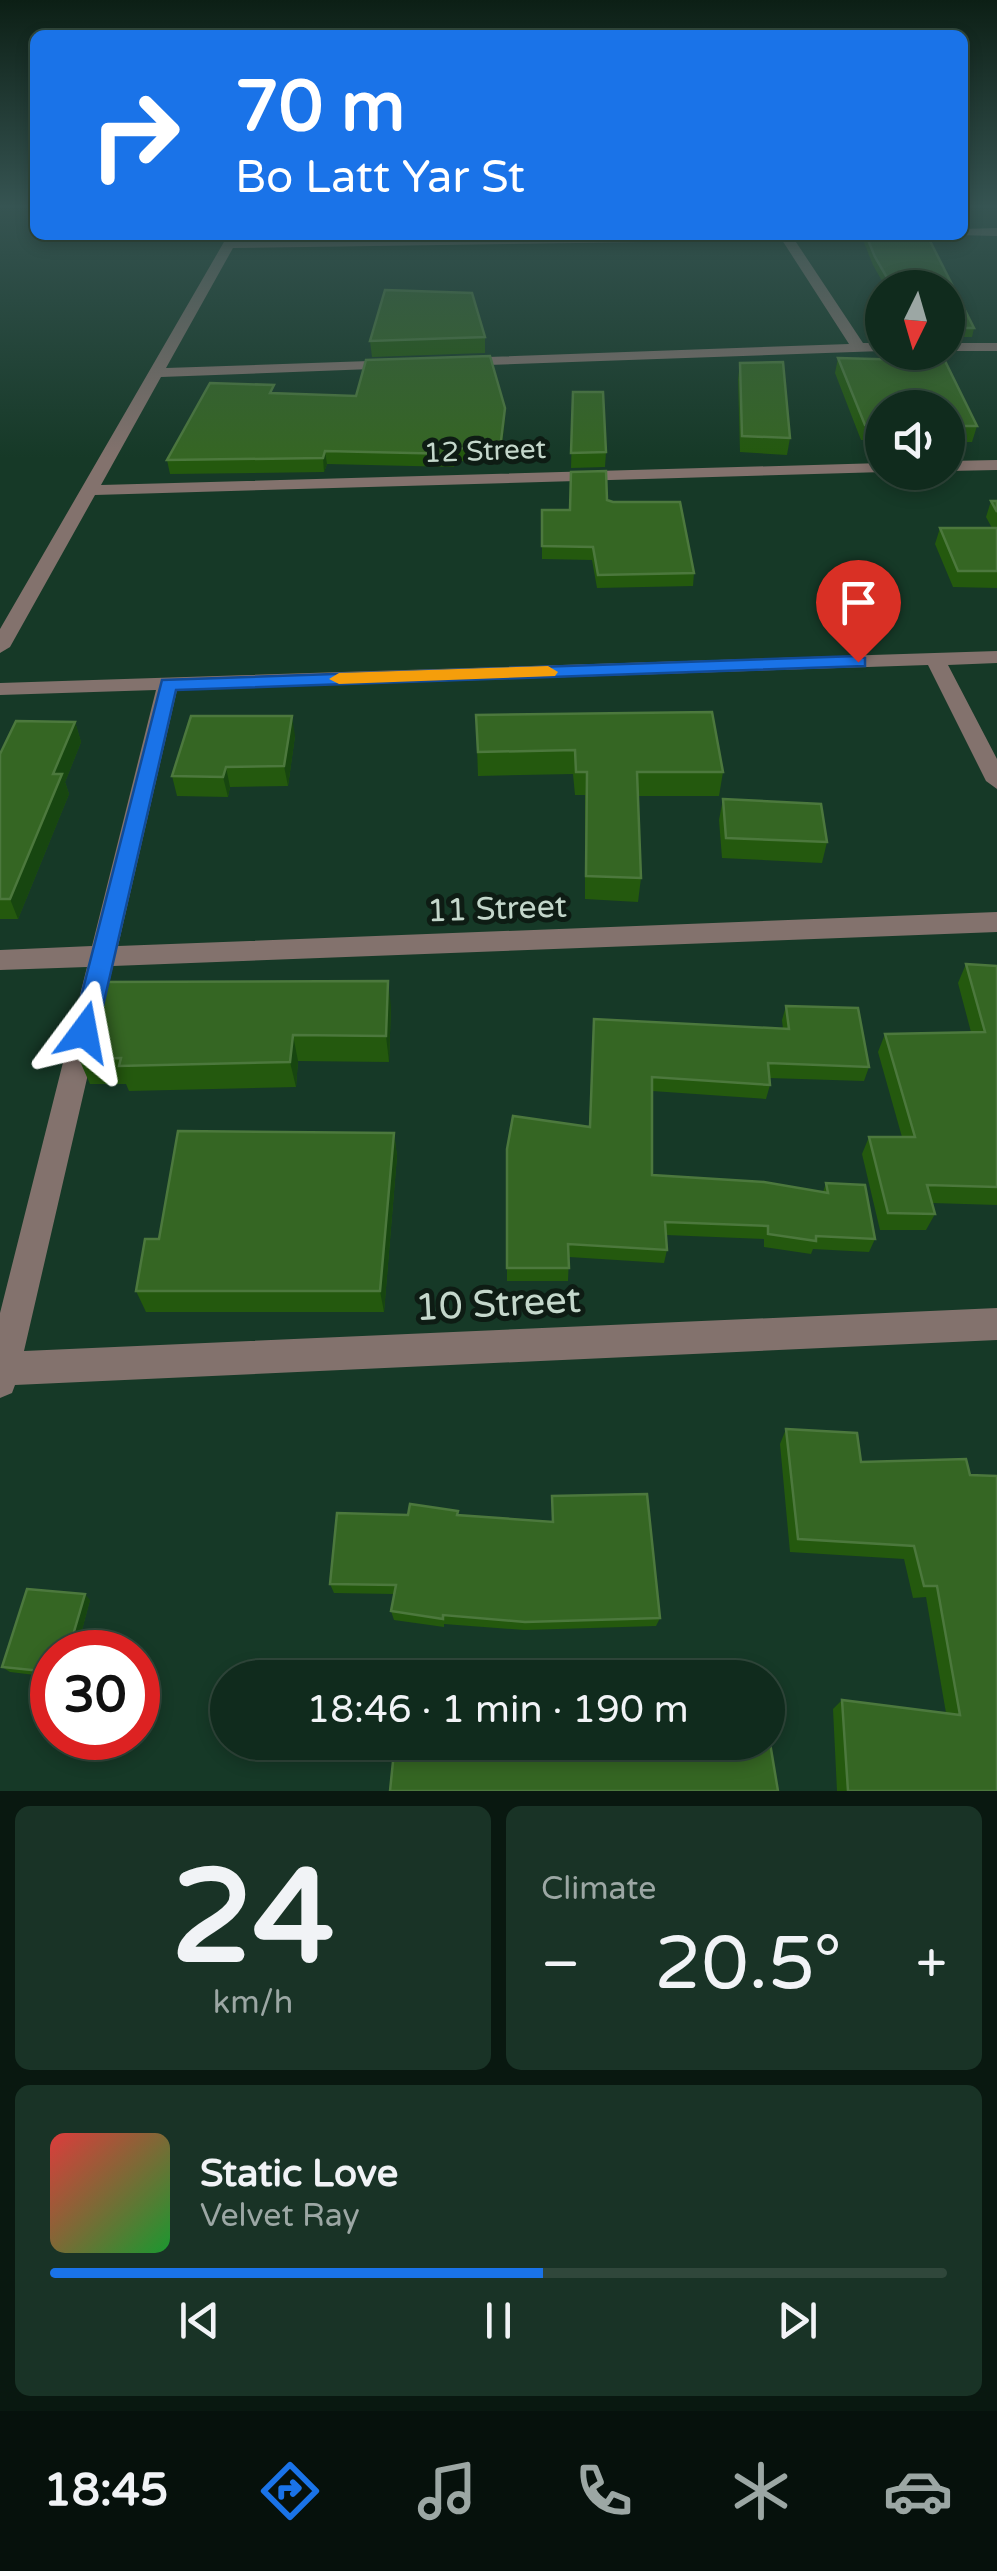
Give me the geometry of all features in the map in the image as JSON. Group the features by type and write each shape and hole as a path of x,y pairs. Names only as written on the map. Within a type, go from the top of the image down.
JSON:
{"street":[{"path":"0,647 202,292"},
{"path":"822,292 858,347"},
{"path":"448,362 865,347"},
{"path":"965,347 997,347"},
{"path":"155,373 409,364"},
{"path":"965,466 997,465"},
{"name":"12 Street","path":"90,490 865,468"},
{"path":"0,689 997,657"},
{"path":"935,659 997,781"},
{"path":"2,1375 168,684"},
{"name":"11 Street","path":"0,960 997,922"},
{"name":"10 Street","path":"2,1375 997,1324"}],"building":[{"path":"385,292 472,293 485,337 370,341"},
{"path":"965,310 974,328 965,328"},
{"path":"490,356 505,408 500,449 456,448 454,454 325,451 323,458 167,460 210,383 274,385 270,393 356,396 366,360"},
{"path":"838,358 865,359 865,370 949,370 959,390 865,390 865,425"},
{"path":"783,362 790,438 742,436 740,363"},
{"path":"573,392 603,392 606,452 571,453"},
{"path":"965,402 977,426 965,426"},
{"path":"606,471 607,500 680,502 694,573 598,575 593,547 542,546 542,510 570,510 571,472"},
{"path":"940,528 997,528 997,571 958,571"},
{"path":"712,712 723,772 637,772 641,878 586,876 587,772 576,772 575,750 478,752 476,715"},
{"path":"191,716 292,716 284,766 226,767 223,777 172,776"},
{"path":"16,721 75,722 53,774 62,774 10,899 0,899 0,754"},
{"path":"723,799 821,804 827,842 726,838"},
{"path":"966,964 997,966 997,1187 927,1185 935,1214 888,1213 869,1137 915,1137 885,1034 985,1032"},
{"path":"388,981 386,1036 293,1035 290,1062 119,1066 121,1058 79,1059 97,982"},
{"path":"786,1006 858,1008 869,1067 768,1063 770,1085 652,1077 652,1175 764,1182 828,1193 826,1183 865,1185 875,1239 816,1236 816,1241 768,1234 768,1226 665,1222 667,1250 568,1244 569,1268 507,1268 507,1149 513,1116 590,1127 594,1019 789,1029"},
{"path":"178,1131 394,1133 380,1291 136,1291 145,1239 159,1239"},
{"path":"786,1429 857,1433 861,1462 966,1459 970,1475 997,1476 997,1791 848,1791 842,1700 960,1715 937,1586 924,1586 914,1546 798,1539"},
{"path":"647,1494 660,1618 525,1622 443,1615 443,1619 391,1611 396,1585 330,1584 337,1513 408,1515 410,1504 458,1511 457,1515 553,1522 552,1496"},
{"path":"27,1589 85,1594 74,1630 30,1630 30,1670 2,1667"},
{"path":"393,1760 773,1760 778,1791 390,1791"}],"slow traffic":[{"path":"339,679 548,672"}],"route":[{"path":"84,1032 168,684 858,662"}]}
